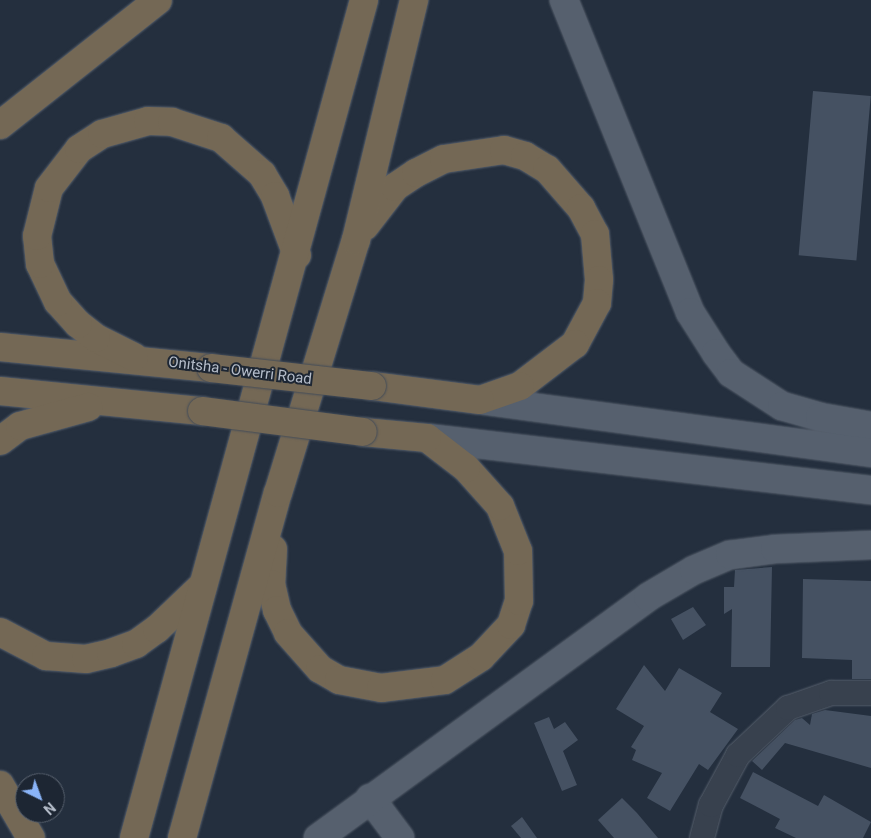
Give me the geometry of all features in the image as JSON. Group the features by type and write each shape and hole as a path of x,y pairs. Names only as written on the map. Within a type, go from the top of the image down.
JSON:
{"highway":[{"path":"0,125 158,0"},
{"path":"134,838 297,255 364,0"},
{"path":"182,838 278,493 356,240 414,0"},
{"path":"134,357 78,324 58,302 40,264 37,236 49,188 79,149 102,134 148,121 172,122 221,138 262,174 275,196 297,255"},
{"path":"356,240 395,187 444,158 504,150 525,156 564,186 595,234 597,303 575,344 555,363 520,386 480,400"},
{"name":"Onitsha - Owerri Road","path":"0,347 134,357 480,400"},
{"path":"0,390 202,411 363,432 427,438 466,468 500,506 518,551 518,601 511,625 481,657 445,680 381,688 358,686 320,669 306,655 284,625 272,584 278,493"},
{"path":"0,442 20,426 47,417 79,408 123,404"},
{"path":"0,632 46,656 86,659 136,644 157,629 204,584"},
{"path":"0,785 31,838"}],"main road":[{"path":"564,0 690,312 716,353 731,373 782,406 871,424"},
{"path":"480,400 871,453"},
{"path":"427,438 871,490"},
{"path":"318,838 370,798 648,597 694,570 730,555 757,551 871,546"},
{"path":"370,798 400,838"}],"street":[{"path":"702,838 711,805 738,755 788,708 831,693 871,693"}],"building":[{"path":"813,91 871,96 856,260 799,255"},
{"path":"772,567 770,667 731,667 732,609 724,614 724,587 734,587 735,570"},
{"path":"803,579 871,581 871,679 852,679 852,660 802,658"},
{"path":"693,607 706,625 683,640 671,619"},
{"path":"644,665 665,691 679,668 722,693 710,712 738,729 708,770 699,764 670,811 647,798 662,773 632,760 636,750 631,747 644,726 616,709"},
{"path":"825,710 871,716 871,768 785,743 762,770 752,761 795,720 802,718 810,725 812,714"},
{"path":"549,717 554,729 565,722 578,740 563,751 577,785 562,791 534,723"},
{"path":"753,772 818,806 824,795 871,822 863,838 796,838 775,828 780,819 740,798"},
{"path":"622,798 658,838 614,838 598,820"},
{"path":"522,817 537,838 521,838 511,826"}]}
